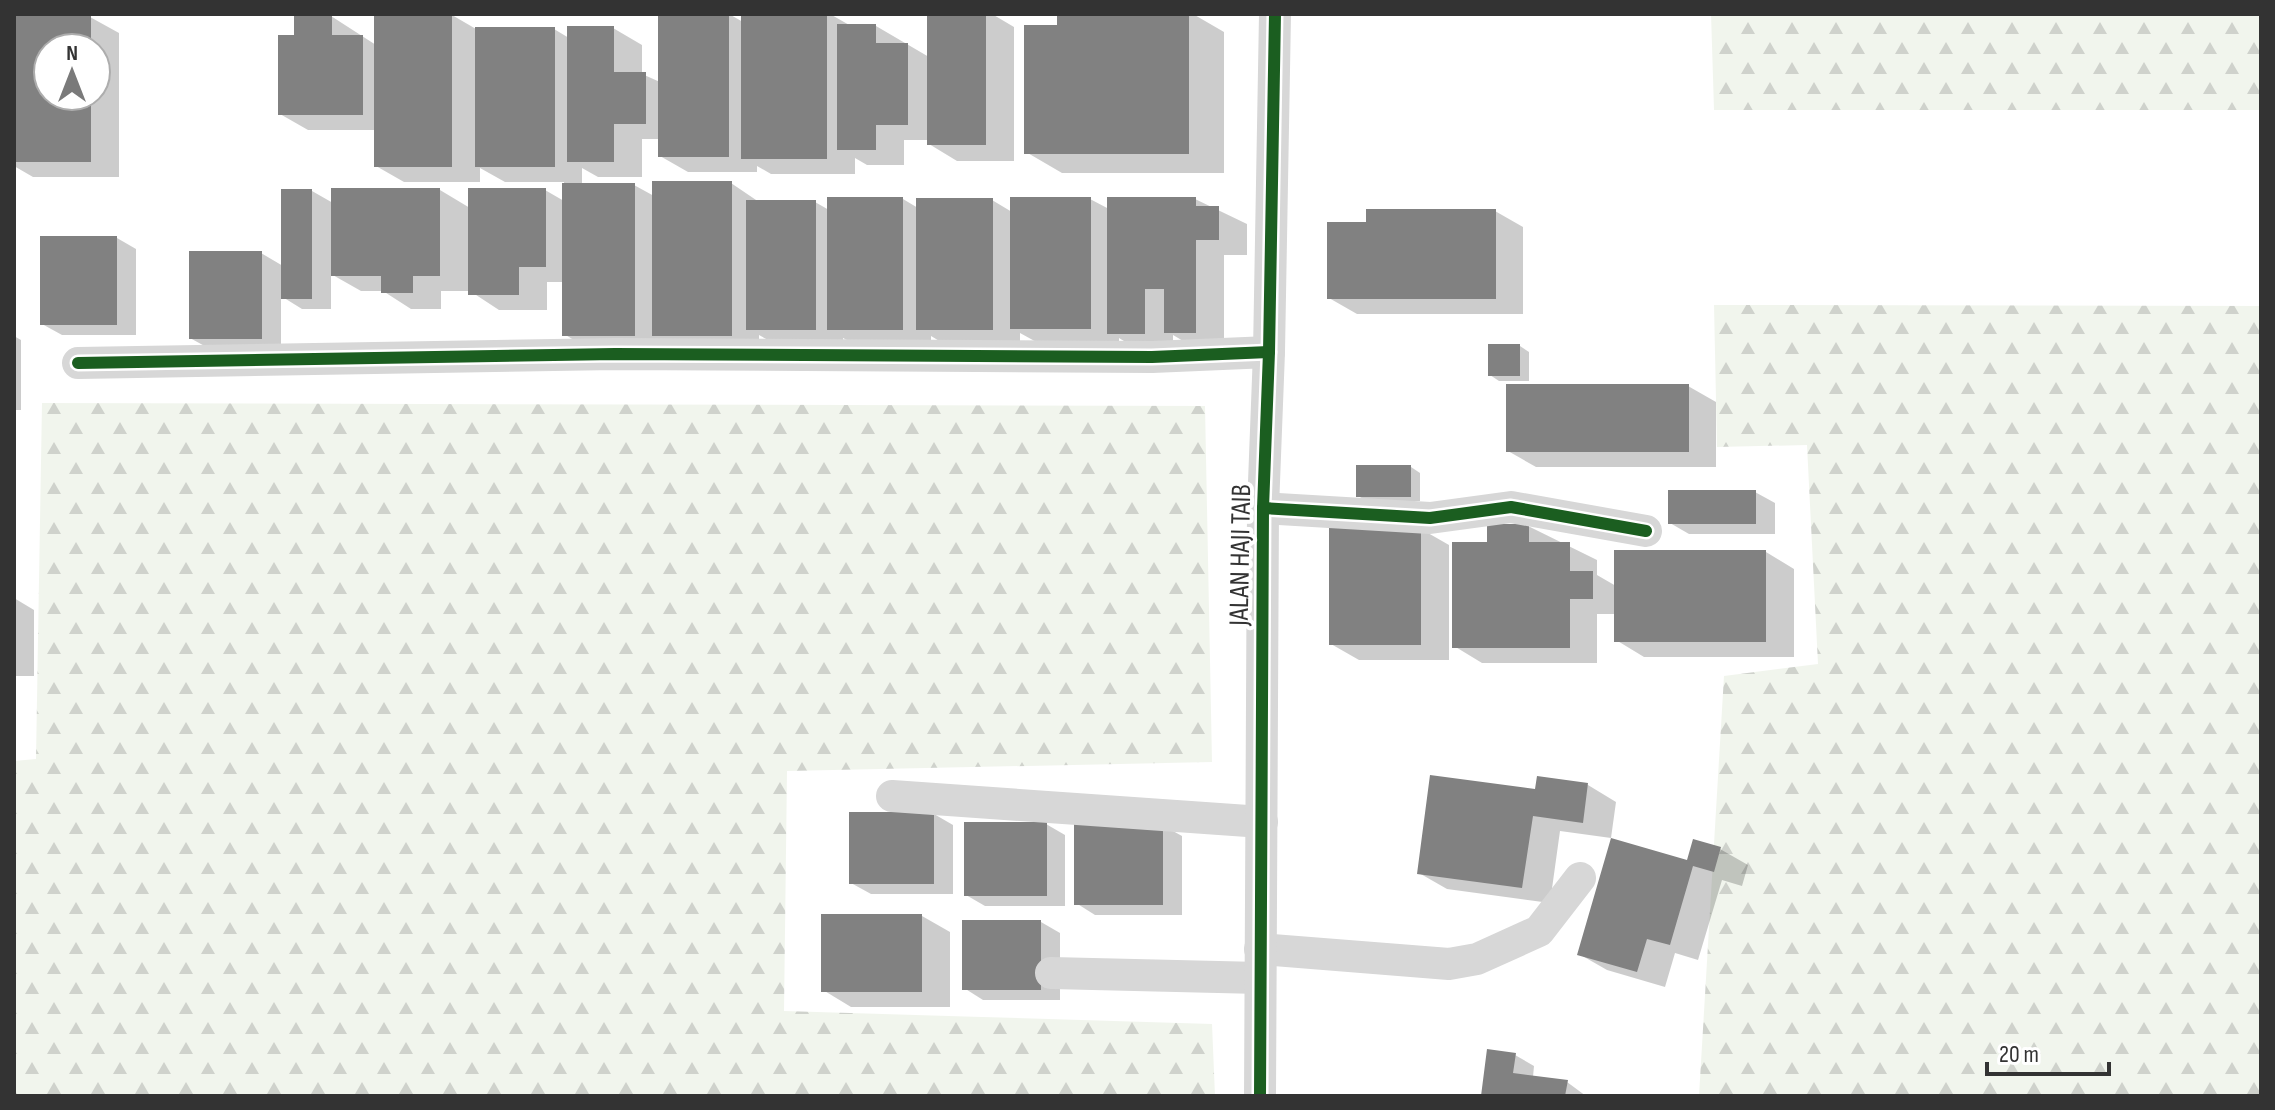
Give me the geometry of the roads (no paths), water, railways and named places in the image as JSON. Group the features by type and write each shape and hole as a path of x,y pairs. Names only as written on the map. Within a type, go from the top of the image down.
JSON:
{"street":[{"name":"JALAN HAJI TAIB","path":"1260,1096 1263,508 1275,14"},
{"path":"78,363 615,354 1152,357 1269,352"},
{"path":"1263,508 1430,518 1511,507 1646,531"},
{"path":"892,796 1262,822"},
{"path":"1051,973 1260,963 1449,964 1477,959 1539,931 1580,878"}]}
